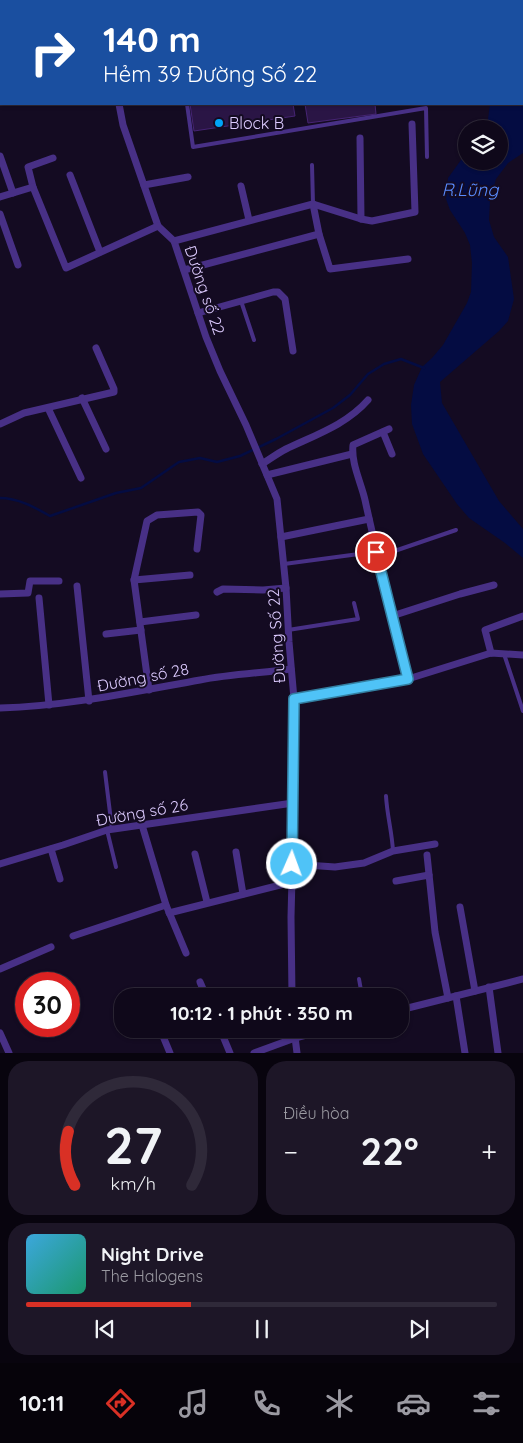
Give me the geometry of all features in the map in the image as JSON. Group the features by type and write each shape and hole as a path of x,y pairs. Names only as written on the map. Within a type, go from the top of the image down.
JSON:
{"street":[{"name":"Đường số 22","path":"118,105 123,125 158,226 174,241 198,314 220,371 261,460"},
{"path":"174,241 313,204 372,221 415,212 412,124"},
{"path":"360,138 362,219"},
{"path":"0,156 13,193"},
{"path":"53,158 28,167 66,268 158,226"},
{"path":"70,175 100,252"},
{"path":"144,185 188,177"},
{"path":"241,186 249,220"},
{"path":"0,197 34,187"},
{"path":"313,204 319,234 331,269 408,259"},
{"path":"0,214 18,265"},
{"path":"184,270 319,234"},
{"path":"198,314 273,292 280,293 285,299 293,351"},
{"path":"0,424 24,413 114,392 96,348"},
{"path":"82,398 106,449"},
{"path":"261,460 345,421 368,400"},
{"path":"48,408 81,478"},
{"path":"392,454 386,430 353,445 352,454 408,679"},
{"path":"267,475 352,454"},
{"name":"Đường Số 22","path":"261,460 277,499 294,699 290,917 292,988"},
{"path":"149,690 134,580 147,521 149,518 157,515 198,512 200,515 197,549"},
{"path":"281,536 369,519"},
{"path":"134,580 190,576"},
{"path":"0,594 28,594 30,581 59,581"},
{"path":"392,616 494,585"},
{"path":"77,586 90,700"},
{"path":"217,592 223,589 263,590 286,588"},
{"path":"39,598 49,705"},
{"path":"106,634 196,615"},
{"path":"491,653 485,630 523,616"},
{"path":"294,699 408,679 491,653 523,655"},
{"name":"Đường số 28","path":"0,708 90,700 202,680 291,669"},
{"name":"Đường số 26","path":"0,864 110,829 142,826 293,803"},
{"path":"142,826 169,913 186,953"},
{"path":"292,864 335,867 364,864 393,851 435,844"},
{"path":"51,849 60,879"},
{"path":"236,852 243,894"},
{"path":"195,854 207,902"},
{"path":"427,855 435,932 448,998"},
{"path":"396,881 429,875"},
{"path":"169,913 292,882"},
{"path":"73,936 166,904"},
{"path":"460,907 475,991"},
{"path":"0,969 52,947"},
{"path":"409,1008 523,979"},
{"path":"200,982 203,988"},
{"path":"489,987 498,1053"},
{"path":"456,996 466,1053"},
{"path":"0,1034 9,1053"},
{"path":"164,1038 170,1053"},
{"path":"224,1038 230,1053"},
{"path":"254,1053 295,1038 297,1053"}],"lane":[{"path":"187,105 193,147 426,108 427,157"},
{"path":"312,165 313,204"},
{"path":"241,301 254,340"},
{"path":"377,557 456,530"},
{"path":"284,564 359,554"},
{"path":"288,630 358,619 354,604"},
{"path":"504,654 523,711"},
{"path":"105,772 110,829 116,867"},
{"path":"386,796 387,816 392,835 393,851"},
{"path":"358,979 360,988"}],"water":[{"name":"R.Lũng","path":"490,105 523,105 523,153 508,163 508,120 488,120"},
{"name":"R.Lũng","path":"458,164 458,170 503,170 496,179 490,201 489,220 494,237 508,257 514,299 508,321 440,382 442,403 499,501 523,529 523,558 469,518 457,504 423,454 412,424 411,405 414,385 422,367 443,345 467,303 471,292 472,263 470,245 465,233 450,210 446,199 448,178"}],"building":[{"name":"Block B","path":"190,105 293,105 295,116 194,131"},
{"path":"305,105 375,105 376,114 308,123"}],"waterway":[{"path":"0,498 20,501 50,516 116,493 141,488 179,462 200,458 217,462 240,456 333,408 350,395 368,374 384,364 401,359 424,368"}],"place":[{"name":"Block B","path":"219,123"}],"route":[{"path":"292,864 294,840 292,776 294,699 408,679 376,552"}]}
